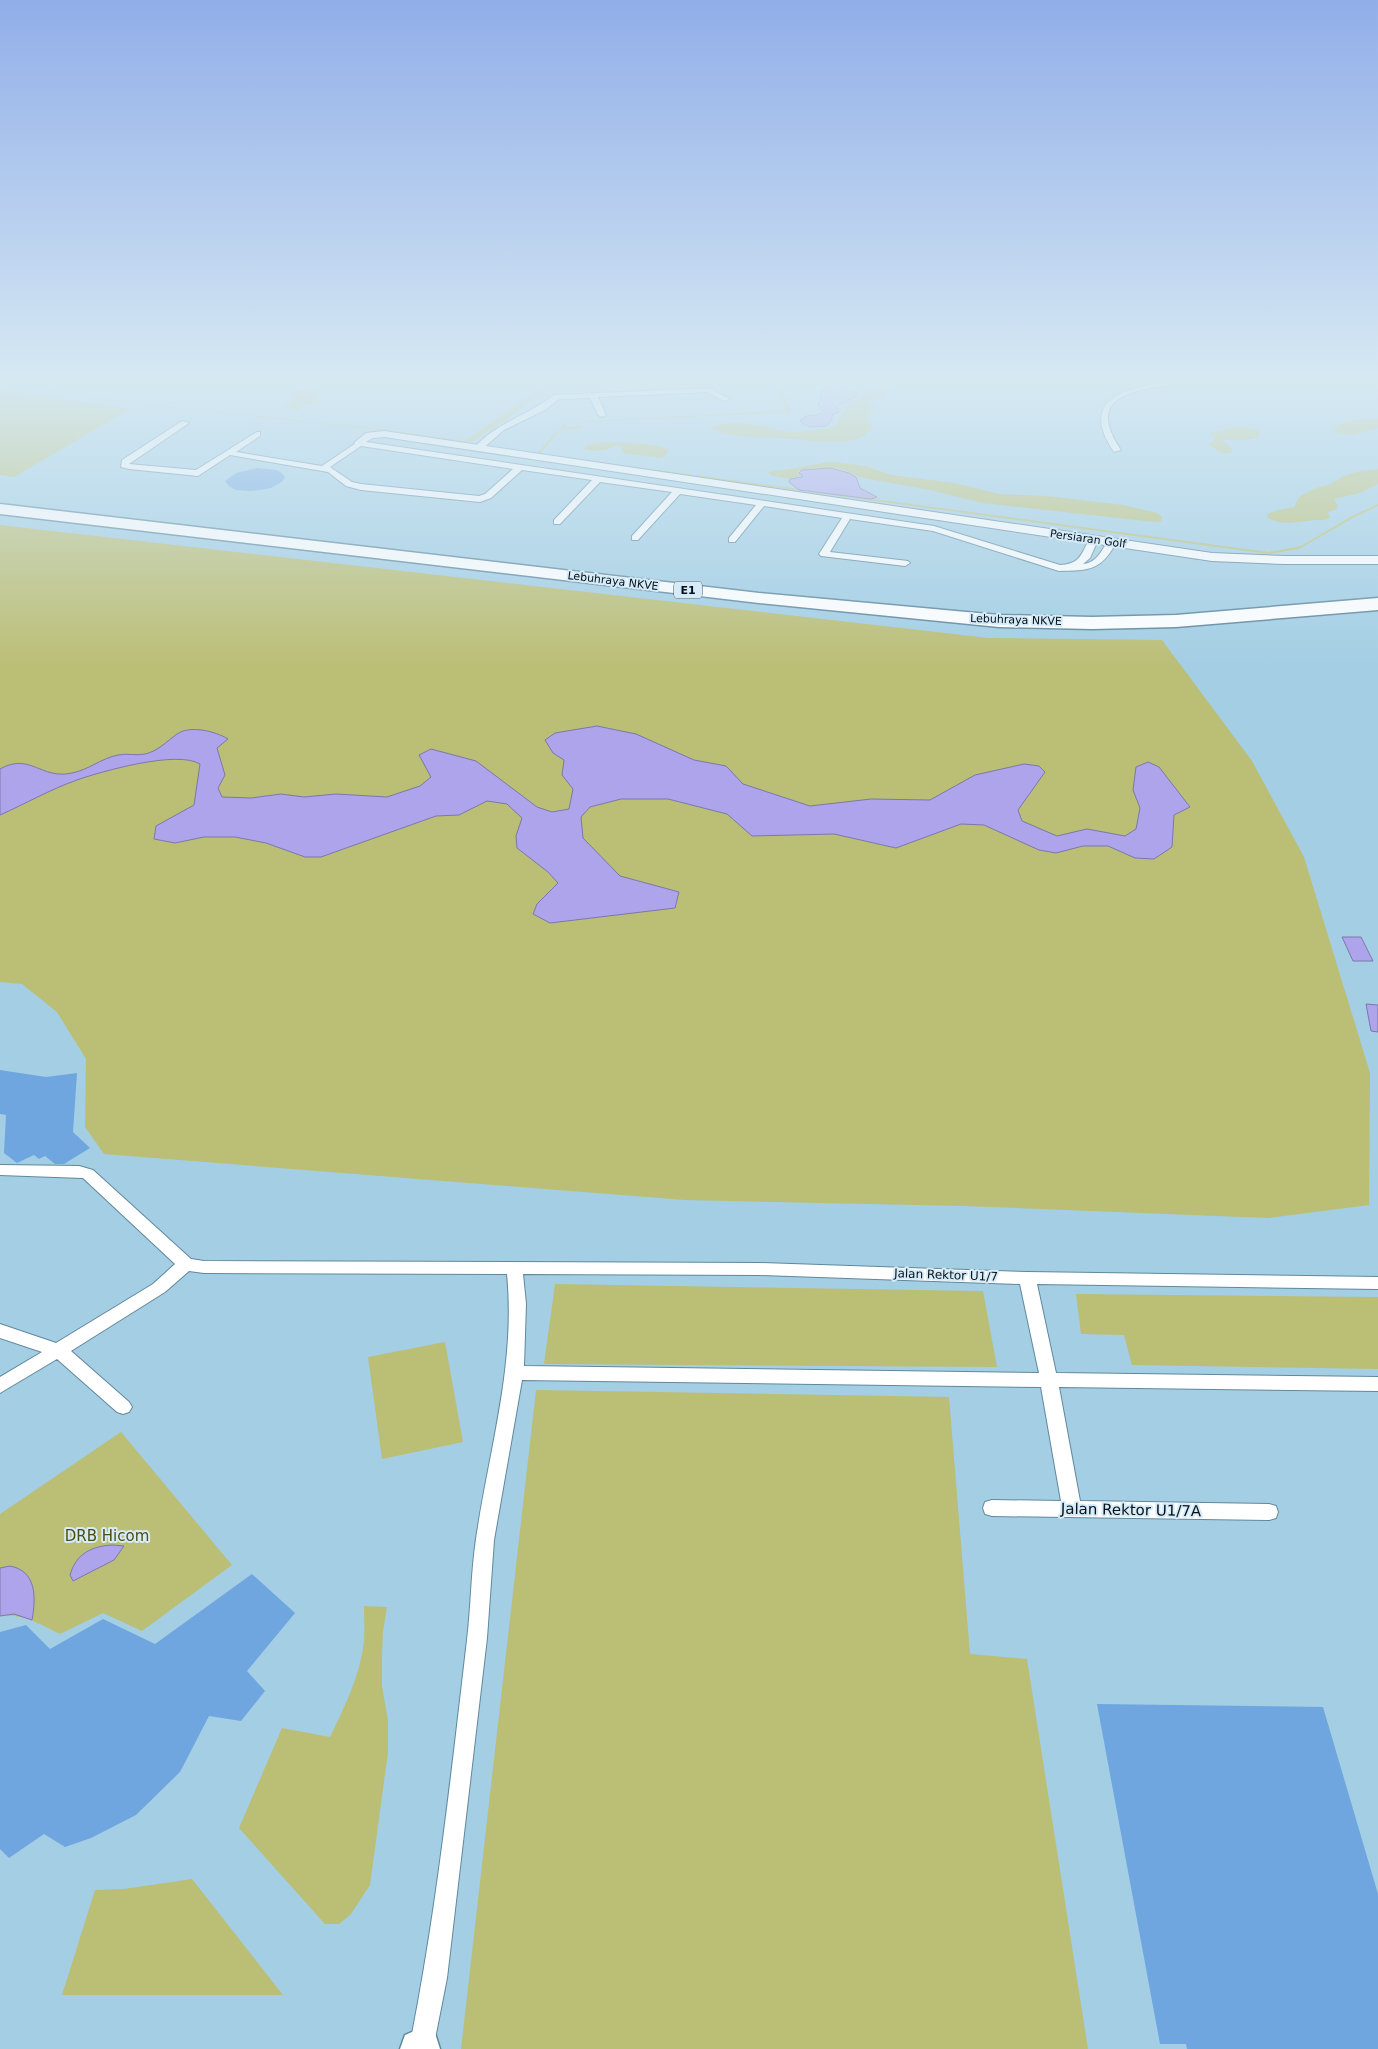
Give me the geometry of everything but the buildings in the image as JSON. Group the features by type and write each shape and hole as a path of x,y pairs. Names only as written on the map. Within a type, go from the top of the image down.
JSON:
{"highway":[{"name":"Lebuhraya NKVE","path":"0,497 732,582 911,600 1043,609 1108,609 1246,602 1378,590"},
{"name":"Lebuhraya NKVE","path":"0,509 759,598 982,620 1092,623 1176,621 1378,604"}],"street":[{"path":"340,477 349,484 362,487 480,499 488,496 509,477"},
{"path":"581,477 934,529 1053,567 1085,568 1100,561 1109,547"},
{"name":"Persiaran Golf","path":"668,477 1057,535 1075,540 1089,549 1109,547 1156,549 1237,559 1378,560"},
{"path":"557,522 598,479"},
{"path":"635,538 678,491"},
{"path":"732,540 762,504"},
{"path":"847,516 824,554 904,564"},
{"path":"1070,569 1089,549 1100,561"},
{"path":"0,1170 79,1171 88,1174 186,1264 159,1288 0,1386"},
{"name":"Jalan Rektor U1/7","path":"186,1264 204,1267 760,1269 1027,1278 1378,1282"},
{"path":"421,2048 437,1968 476,1638 484,1540 515,1373 518,1304 514,1269"},
{"path":"1027,1278 1072,1509"},
{"path":"0,1331 58,1350 123,1407"},
{"path":"515,1373 1378,1384"},
{"name":"Jalan Rektor U1/7A","path":"992,1508 1270,1512"}],"green space":[{"path":"695,477 708,477 1268,552 1301,546 1352,516 1378,504 1378,506 1299,549 1268,554"},
{"path":"860,477 905,477 954,483 1000,494 1047,496 1123,505 1157,513 1163,518 1160,522 1145,521 983,503 930,490"},
{"path":"1343,477 1378,477 1378,484 1360,493 1334,499 1338,506 1335,510 1328,512 1330,518 1328,519 1277,522 1267,517 1267,514 1294,507 1300,496"},
{"path":"0,525 989,638 1162,640 1252,761 1304,857 1370,1073 1369,1205 1268,1218 965,1206 685,1200 104,1154 85,1127 86,1059 57,1012 22,984 0,982"},
{"path":"555,1284 983,1291 997,1367 544,1364"},
{"path":"1076,1294 1378,1297 1378,1369 1132,1365 1124,1335 1081,1334"},
{"path":"445,1342 463,1442 382,1459 368,1357"},
{"path":"536,1390 949,1397 970,1654 1027,1659 1088,2049 461,2049"},
{"name":"DRB Hicom","path":"121,1432 232,1565 142,1631 103,1613 60,1634 23,1618 0,1616 0,1514"},
{"path":"364,1606 387,1607 383,1631 382,1686 388,1721 388,1752 370,1885 351,1914 339,1924 325,1924 239,1828 282,1728 330,1737 346,1702 359,1666 364,1641"},
{"path":"192,1879 283,1995 62,1995 95,1890 124,1889"}],"shaded area":[{"path":"802,477 855,477 860,488 877,497 871,499 799,490 789,482 790,479"},
{"path":"597,726 636,734 694,760 726,766 743,784 810,806 871,799 930,800 975,775 1024,764 1039,766 1045,772 1018,810 1022,821 1057,836 1087,829 1125,836 1136,829 1140,808 1133,790 1136,767 1148,762 1159,767 1190,807 1174,815 1172,847 1154,859 1135,858 1108,846 1083,846 1056,853 1039,850 984,825 961,824 896,848 834,834 752,836 727,814 668,799 621,799 590,807 581,817 583,838 620,876 679,892 675,908 550,923 533,914 537,904 558,883 548,872 517,848 516,836 522,818 507,804 487,801 459,815 436,816 321,857 305,857 266,843 235,837 204,837 175,843 154,839 156,826 194,805 200,764 189,760 175,759 140,763 89,776 0,815 0,769 20,763 52,773 72,773 121,754 142,755 150,753 182,731 189,730 202,730 228,739 217,748 225,775 218,788 222,797 251,798 281,794 304,797 336,794 387,797 420,786 431,777 419,755 431,749 476,761 537,807 552,812 569,809 573,789 562,775 564,760 553,753 545,740 555,733"},
{"path":"1342,937 1361,937 1373,961 1353,961"},
{"path":"1366,1004 1378,1005 1378,1032 1371,1031"},
{"path":"124,1546 114,1560 73,1581 70,1575 76,1562 85,1552 98,1547"},
{"path":"10,1566 19,1569 30,1579 34,1595 32,1620 14,1614 0,1616 0,1568"}]}
